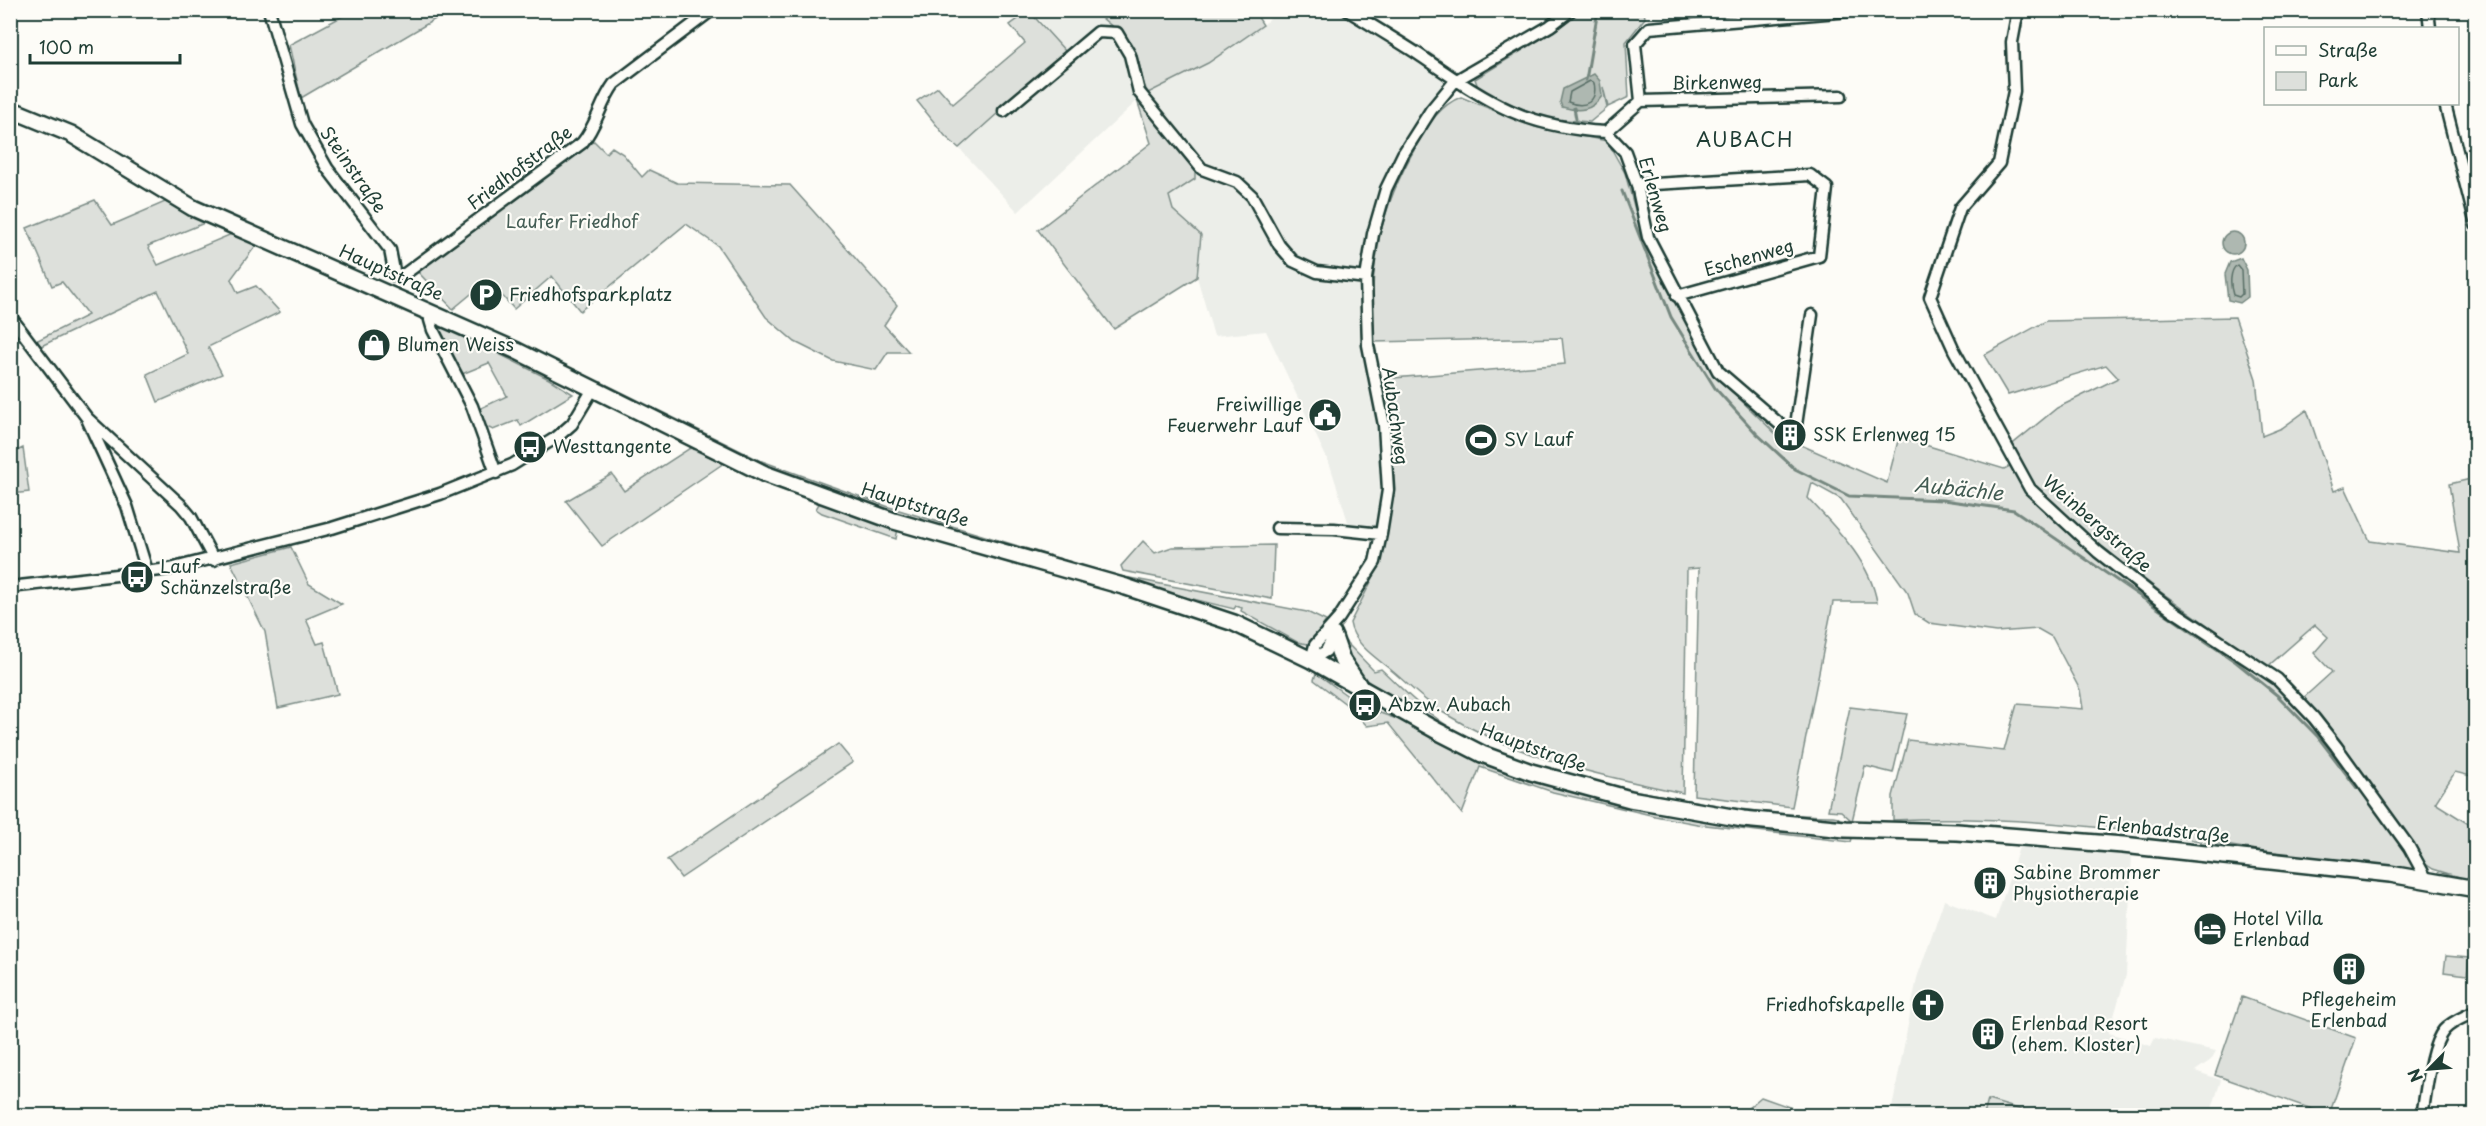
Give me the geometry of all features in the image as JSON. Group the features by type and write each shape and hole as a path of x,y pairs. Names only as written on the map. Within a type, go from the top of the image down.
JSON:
{"main road":[{"name":"Hauptstraße","path":"10,109 71,134 194,208 432,312 593,389 711,450 814,494 894,521 1197,610 1234,623 1311,660 1482,754 1577,786 1701,813 1845,829"},
{"path":"1334,637 1342,660 1361,689"},
{"name":"Erlenbadstraße","path":"1845,829 2037,837 2323,866 2475,889"}],"street":[{"name":"Steinstraße","path":"270,10 302,124 327,168 390,250 395,276"},
{"name":"Friedhofstraße","path":"395,276 406,273 582,143 593,130 604,97 614,84 712,10"},
{"path":"1347,10 1418,54 1490,103 1531,120 1567,130 1606,132 1641,101 1635,44 1649,28 1861,10"},
{"name":"Aubachweg","path":"1311,660 1315,645 1339,618 1375,562 1381,534 1388,490 1384,425 1368,345 1366,278 1373,234 1386,189 1403,154 1431,110 1455,81 1550,26 1571,10"},
{"name":"Weinbergstraße","path":"2018,10 2012,42 2014,91 2000,164 1960,208 1930,297 1954,350 2030,489 2098,552 2172,610 2277,679 2314,718 2414,856 2427,880"},
{"path":"2428,10 2430,27"},
{"path":"1004,111 1098,32 1117,33 1130,55 1139,92 1202,169 1238,182 1252,196 1279,245 1293,261 1317,272 1366,278"},
{"name":"Birkenweg","path":"1641,101 1841,96"},
{"path":"2445,105 2475,225"},
{"name":"Erlenweg","path":"1606,132 1625,152 1637,185 1648,237 1718,371 1783,427 1796,425 1812,315"},
{"name":"Eschenweg","path":"1637,185 1810,175 1827,188 1819,256 1677,296"},
{"path":"388,293 395,276"},
{"path":"432,312 430,320 433,330 472,406 496,473"},
{"path":"10,316 87,418 191,517 214,560"},
{"path":"10,587 147,571 214,560 332,528 496,473 543,446 572,424 593,389"},
{"path":"87,418 127,506 147,571"},
{"path":"1277,528 1334,529 1381,534"},
{"name":"Aubachweg","path":"1311,660 1326,651 1334,637 1339,618"},
{"path":"2422,1116 2437,1042 2443,1031 2454,1022 2475,1011"}],"shaded area":[{"path":"1032,11 1095,11 1106,23 1118,28 1134,49 1141,64 1144,86 1208,63 1263,25 1278,11 1358,11 1434,54 1458,74 1449,101 1421,136 1398,177 1371,298 1374,342 1389,428 1385,535 1350,528 1330,465 1266,331 1214,336 1197,277 1201,235 1173,210 1168,196 1195,179 1137,101 1018,212 959,148 1066,52"},
{"path":"2020,844 2132,854 2126,975 2109,1033 2151,1046 2155,1038 2216,1051 2211,1060 2195,1071 2221,1080 2210,1115 1918,1116 1892,1108 1917,978 1944,900 1996,920"}],"green space":[{"path":"352,11 449,11 301,98 289,45"},
{"path":"1029,11 1066,52 959,148 946,137 917,101 938,87 953,104 1025,43 1010,25"},
{"path":"1095,11 1254,11 1263,25 1208,63 1148,93 1131,45"},
{"path":"1581,11 1644,11 1645,18 1626,42 1629,97 1608,107 1603,87 1607,108 1590,122 1543,118 1479,90 1475,79 1556,30"},
{"path":"1461,97 1535,127 1607,141 1625,173 1643,239 1714,374 1776,434 1887,483 1899,437 2004,469 2012,465 2072,532 2262,672 2297,703 2334,744 2424,880 2226,845 2094,827 2027,821 1893,820 1893,796 1908,740 2004,751 2017,704 2083,709 2080,690 2052,637 2038,629 1996,632 1929,623 1915,614 1908,593 1841,499 1812,483 1808,498 1840,533 1859,559 1873,587 1877,602 1833,602 1792,807 1694,795 1699,568 1687,569 1683,793 1621,780 1530,754 1472,729 1437,709 1423,698 1366,650 1356,637 1350,623 1376,572 1385,535 1389,428 1381,379 1565,364 1562,338 1374,342 1375,262 1385,215 1394,191 1426,129 1441,110"},
{"path":"1137,100 1195,171 1195,179 1169,196 1173,210 1201,235 1197,277 1114,329 1038,230 1151,143"},
{"name":"Laufer Friedhof","path":"594,141 606,153 612,147 623,154 642,177 649,170 677,183 790,185 897,305 884,325 909,352 888,352 876,370 833,361 795,342 766,317 718,246 686,224 580,311 552,276 514,309 488,280 453,309 418,272"},
{"path":"95,200 112,225 165,202 207,222 148,246 158,265 234,233 257,244 231,279 238,293 256,286 280,312 208,347 222,374 158,402 147,374 188,354 158,291 41,346 36,341 88,315 62,282 52,286 27,228"},
{"path":"2235,317 2256,379 2262,436 2282,428 2307,410 2334,491 2345,487 2370,541 2460,553 2449,484 2475,478 2475,777 2455,772 2435,803 2475,828 2475,882 2433,869 2424,863 2301,700 2332,672 2314,653 2328,637 2315,625 2267,667 2161,592 2076,526 2035,489 2009,447 2057,408 2118,378 2106,365 2008,395 1984,355 2046,321"},
{"path":"443,326 549,379 573,394 521,426 518,420 493,430 485,426 479,409 507,396 489,363 462,374 440,330"},
{"path":"601,382 759,460 889,507 1114,575 1307,612 1326,621 1313,640 1307,644 1297,642 1236,606 1234,609 1181,596 1180,598 906,518 782,475 599,384"},
{"path":"23,448 29,492 11,494 11,454"},
{"path":"690,448 724,463 602,546 566,501 612,474 624,491"},
{"path":"820,502 898,528 896,539 822,513 816,509"},
{"path":"1143,541 1155,553 1172,547 1274,545 1272,599 1123,571 1121,566"},
{"path":"291,547 309,584 342,604 306,619 317,644 324,642 338,694 278,708 265,632 231,563"},
{"path":"1345,641 1374,671 1381,669 1437,719 1483,745 1509,756 1562,773 1644,792 1751,810 1833,816 1838,817 1841,821 1839,824 1737,813 1579,782 1469,743 1394,703 1353,668 1344,645"},
{"path":"1316,673 1360,705 1359,709 1366,713 1369,709 1408,723 1531,779 1652,809 1853,835 1851,842 1697,824 1655,816 1553,792 1480,767 1462,814 1388,723 1367,726 1351,708 1314,680"},
{"path":"1850,707 1907,714 1893,773 1865,766 1852,821 1841,811 1828,810"},
{"path":"838,744 853,762 681,878 667,860"},
{"path":"2446,956 2469,958 2467,975 2444,972"},
{"path":"2242,997 2356,1038 2329,1115 2215,1075"},
{"path":"1761,1097 1809,1114 1809,1115 1740,1115"},
{"path":"1988,1100 2025,1111 2024,1115 1984,1115"}],"water":[{"path":"1594,74 1600,81 1602,96 1598,101 1585,109 1574,110 1562,107 1560,102 1563,89"},
{"path":"2233,232 2241,235 2244,243 2241,251 2233,254 2225,251 2222,243 2225,235"},
{"path":"2241,258 2247,270 2248,297 2240,303 2228,300 2225,274 2230,262"}],"waterway":[{"name":"Aubächle","path":"1586,80 1598,10"},
{"name":"Aubächle","path":"1574,108 1576,119"},
{"name":"Aubächle","path":"1622,191 1671,317 1715,388 1756,433 1795,469 1849,496 1943,500 2014,510 2236,662 2278,696 2318,737 2357,788"}],"place":[{"name":"Friedhofsparkplatz","path":"486,295"},
{"name":"Blumen Weiss","path":"374,345"},
{"name":"Freiwillige Feuerwehr Lauf","path":"1325,415"},
{"name":"SSK Erlenweg 15","path":"1790,435"},
{"name":"SV Lauf","path":"1481,440"},
{"name":"Westtangente","path":"530,447"},
{"name":"Lauf Schänzelstraße","path":"137,577"},
{"name":"Abzw. Aubach","path":"1365,705"},
{"name":"Sabine Brommer Physiotherapie","path":"1990,883"},
{"name":"Hotel Villa Erlenbad","path":"2210,929"},
{"name":"Pflegeheim Erlenbad","path":"2349,969"},
{"name":"Friedhofskapelle","path":"1928,1005"},
{"name":"Erlenbad Resort (ehem. Kloster)","path":"1988,1034"}],"district":[{"name":"AUBACH","path":"1745,140"}]}
